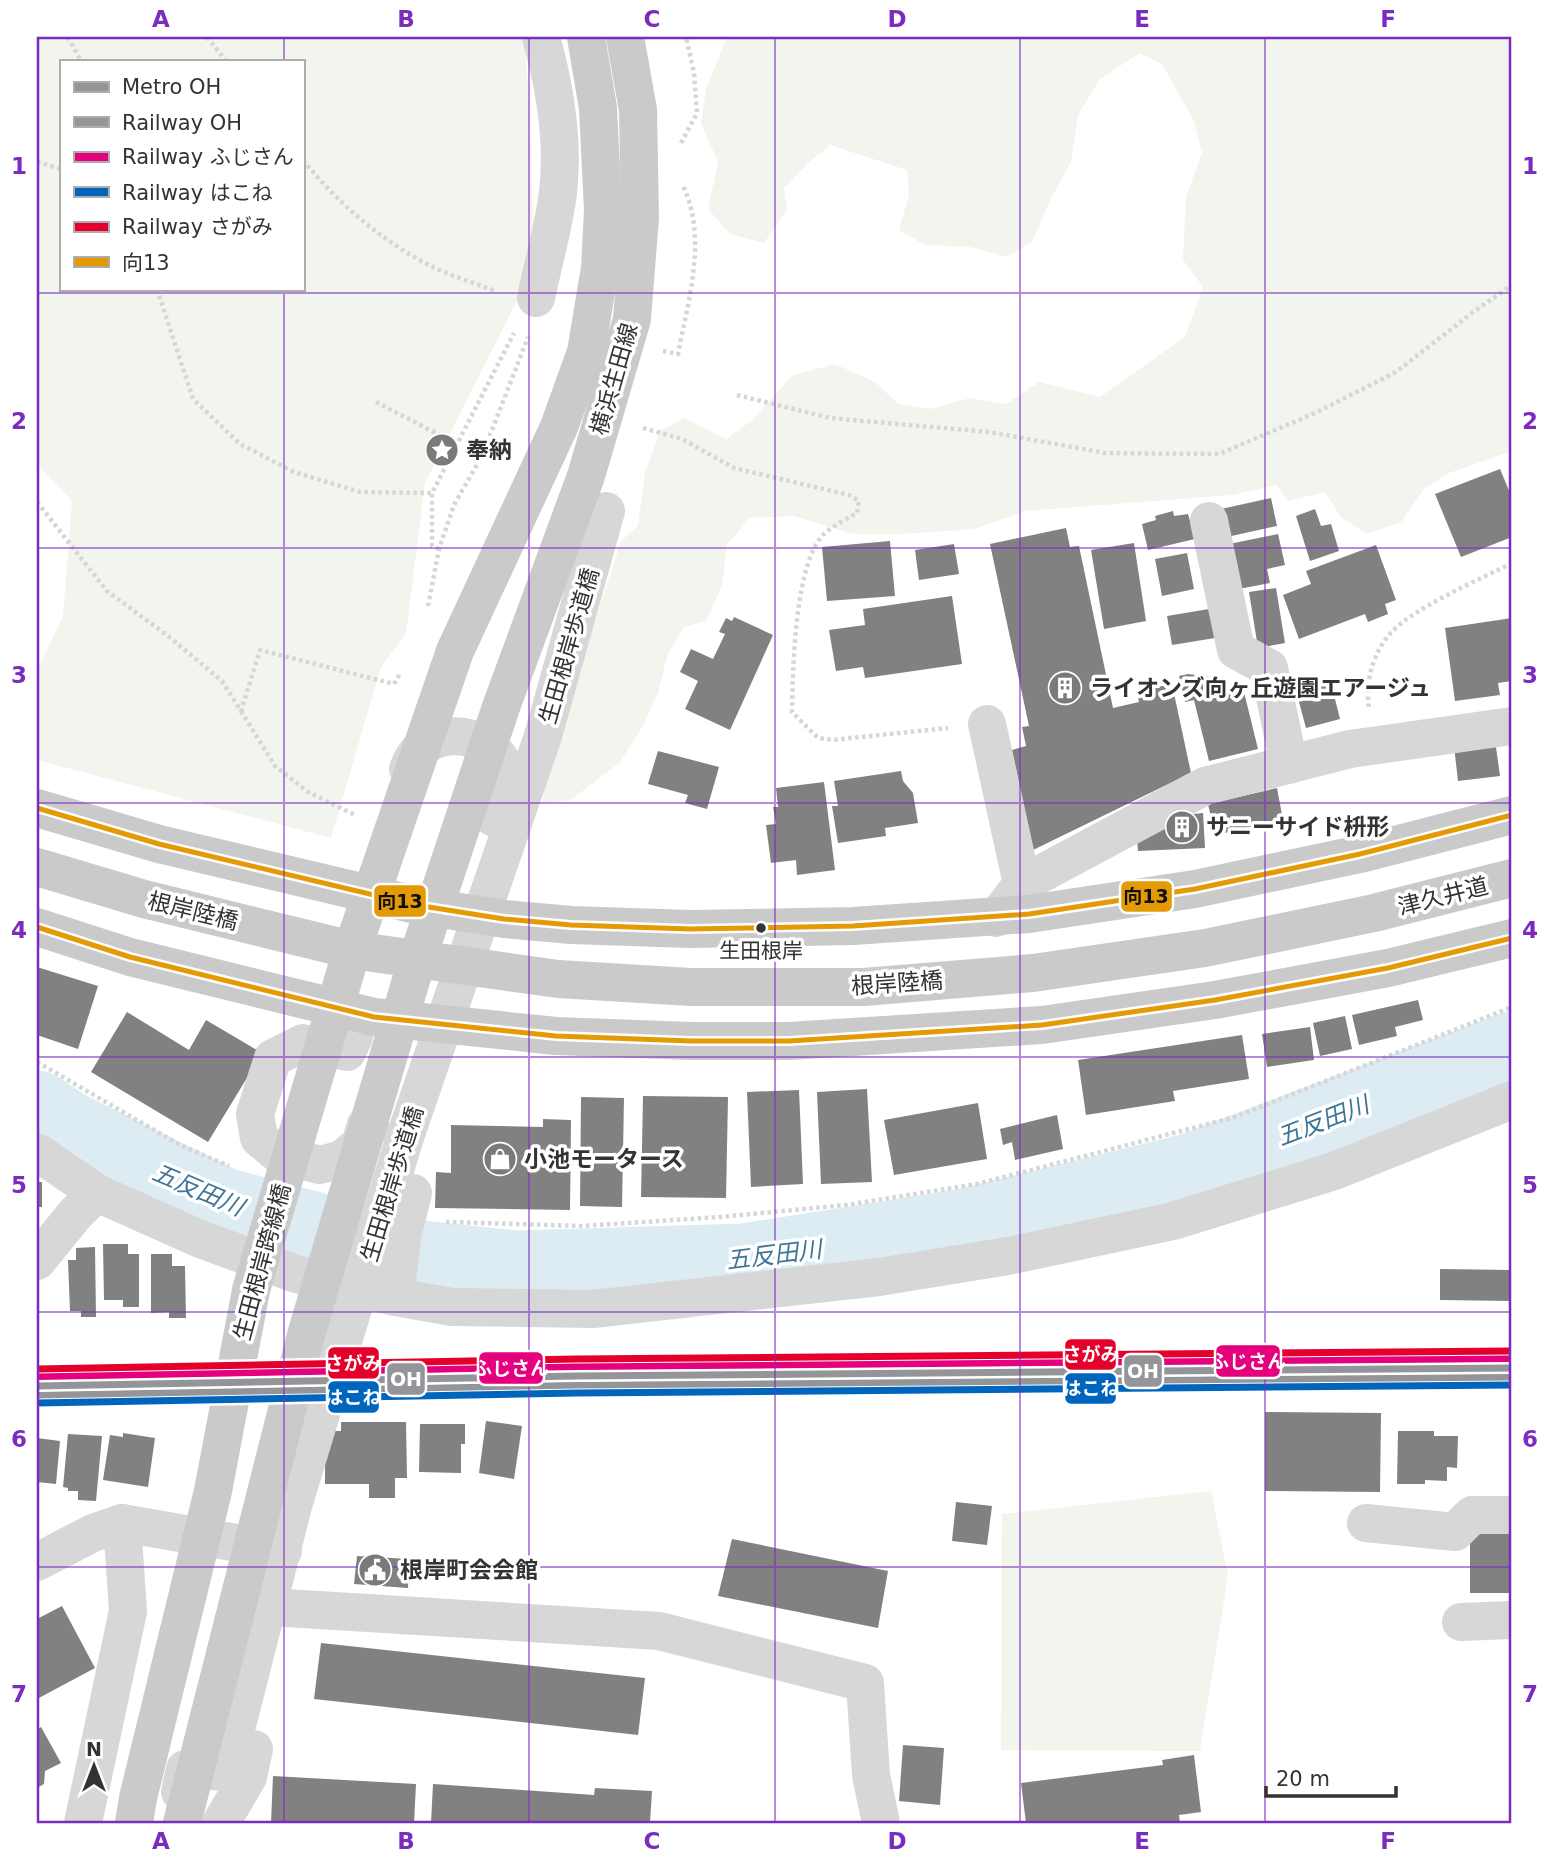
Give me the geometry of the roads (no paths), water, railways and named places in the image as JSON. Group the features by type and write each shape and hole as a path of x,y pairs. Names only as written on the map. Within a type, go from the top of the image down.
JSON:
{"main road":[{"name":"横浜生田線","path":"352,950 455,651 559,426 586,352 600,268 603,210 598,107 586,37"},
{"name":"横浜生田線","path":"417,960 501,707 586,477 632,320 640,218 638,110 625,37"},
{"path":"37,808 159,844 416,905 504,919 571,925 690,929 996,918 1195,889 1360,854 1512,815"},
{"name":"根岸陸橋","path":"37,867 144,899 352,950 558,979 691,988 864,987 1033,972 1205,947 1374,913"},
{"name":"津久井道","path":"1374,913 1512,878"},
{"path":"996,918 987,930 981,946 981,988 990,1005 1001,1017 1020,1027"},
{"path":"900,923 926,947 933,965 933,990 929,1007 921,1023 910,1034"},
{"path":"37,927 130,957 374,1017 556,1036 691,1041 789,1041 1020,1027 1215,1000 1375,971 1512,938"},
{"name":"生田根岸跨線橋","path":"134,1823 214,1491 251,1290 352,950"},
{"path":"182,1823 306,1335 417,960"}],"street":[{"path":"526,299 558,191 558,114 541,37"},
{"name":"生田根岸歩道橋","path":"186,1769 225,1772 293,1506 405,1137 543,736 606,512"},
{"path":"1209,521 1236,650 1269,668 1289,765"},
{"path":"987,724 1022,884"},
{"path":"996,918 1022,884 1205,786 1375,746 1512,726"},
{"path":"371,874 413,755 433,739 456,735 484,743 502,761 507,782 474,874 493,880"},
{"path":"396,1288 405,1226 416,1181 468,1028"},
{"path":"354,1037 348,1052 303,1043 274,1058 255,1114 259,1138 278,1154 320,1165 342,1159 360,1144 366,1125 405,1137"},
{"path":"37,1152 97,1193 200,1239 296,1274 396,1288 452,1307 593,1309 879,1277 1008,1256 1187,1217 1334,1171 1512,1100"},
{"path":"37,1261 76,1213 97,1193"},
{"path":"1366,1524 1455,1532 1472,1515 1512,1515"},
{"path":"83,1823 128,1611 122,1524"},
{"path":"37,1562 93,1533 122,1524 296,1553 248,1777 221,1823"},
{"path":"286,1608 659,1631 865,1683 871,1775 881,1823"},
{"path":"1461,1622 1512,1620"},
{"path":"172,1823 220,1629"}],"waterway":[{"name":"五反田川","path":"37,1109 67,1129 223,1206 421,1259 516,1269 744,1262 965,1227 1190,1172 1512,1050"}],"metro line":[{"name":"OH","path":"37,1386 577,1376 1512,1368"}],"rail line":[{"name":"さがみ","path":"37,1369 577,1359 1512,1351"},
{"name":"ふじさん","path":"37,1377 577,1367 1512,1359"},
{"name":"OH","path":"37,1395 577,1385 1512,1377"},
{"name":"はこね","path":"37,1403 577,1393 1512,1385"}],"place":[{"name":"奉納","path":"442,450"},
{"name":"ライオンズ向ヶ丘遊園エアージュ","path":"1065,688"},
{"name":"サニーサイド枡形","path":"1182,827"},
{"name":"生田根岸","path":"761,928"},
{"name":"小池モータース","path":"500,1159"},
{"name":"根岸町会会館","path":"375,1570"}]}
